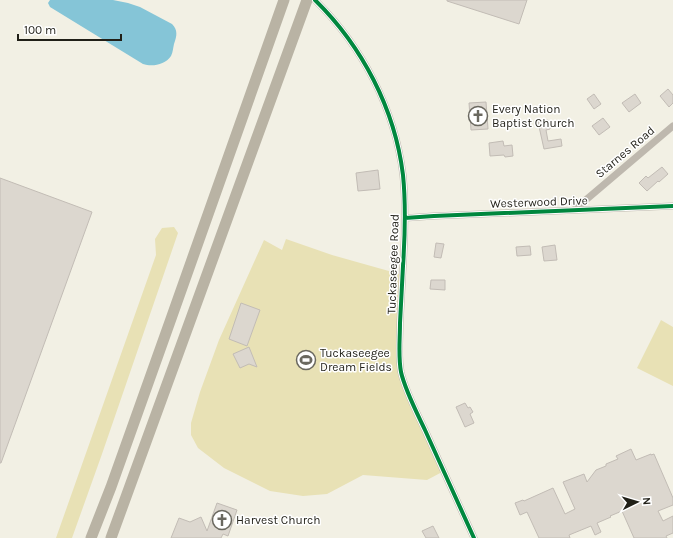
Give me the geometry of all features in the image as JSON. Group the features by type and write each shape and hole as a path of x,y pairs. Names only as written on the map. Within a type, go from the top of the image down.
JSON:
{"highway":[{"path":"111,538 307,0"},
{"path":"91,538 111,487 284,1"}],"street":[{"name":"Tuckaseegee Road","path":"315,0 341,29 366,66 382,97 392,124 400,158 405,198 399,348 402,373 410,397 474,538"},
{"name":"Starnes Road","path":"574,210 673,126"},
{"name":"Westerwood Drive","path":"405,218 673,206"}],"shaded area":[{"path":"174,227 178,233 72,538 56,538 156,255 155,239 162,228"},
{"name":"Tuckaseegee Dream Fields","path":"286,239 332,255 403,275 402,373 444,471 427,480 363,475 327,494 303,496 270,491 224,468 198,448 191,435 191,423 200,392 219,340 264,240 282,250"},
{"path":"661,320 673,327 673,386 637,368"}],"water":[{"path":"50,0 113,0 140,7 174,26 176,36 173,52 168,59 162,63 150,65 143,64 50,7 48,3"}],"building":[{"path":"447,0 527,0 519,24"},
{"path":"668,89 673,95 673,103 669,107 660,96"},
{"path":"594,94 601,104 594,109 587,99"},
{"path":"635,94 641,103 629,112 622,103"},
{"name":"Every Nation Baptist Church","path":"486,102 488,129 471,130 469,103"},
{"path":"603,118 610,127 599,135 592,126"},
{"path":"548,120 550,129 546,130 548,141 561,139 562,146 544,149 538,122"},
{"path":"503,141 504,146 512,145 513,156 490,156 489,143"},
{"path":"662,167 668,174 647,191 639,183 646,176 648,178"},
{"path":"378,170 380,189 358,191 356,173"},
{"path":"0,178 92,212 1,463 0,463"},
{"path":"436,243 444,244 441,258 434,257"},
{"path":"555,245 557,260 544,261 542,247"},
{"path":"530,246 531,255 517,256 516,247"},
{"path":"431,280 445,280 445,290 430,289"},
{"path":"241,303 260,310 247,346 229,339"},
{"path":"249,347 257,367 249,364 240,368 233,354"},
{"path":"465,403 473,412 470,414 474,423 465,427 456,407"},
{"path":"631,449 636,460 654,454 673,498 673,505 658,511 663,521 673,516 673,533 666,536 667,538 634,538 622,511 597,523 601,532 595,535 591,526 569,535 570,538 539,538 527,512 520,515 515,503 524,501 553,488 565,514 575,509 563,482 584,474 587,482 596,470 618,459 616,456"},
{"name":"Harvest Church","path":"217,503 237,510 228,536 223,534 221,538 171,538 179,518 190,522 201,517 207,531"},
{"path":"433,526 439,538 426,538 422,531"}],"cycle path":[{"path":"315,0 332,18 361,58 374,80 392,126 399,150 405,198 405,232 399,348 401,372 405,386 474,538"},
{"path":"405,218 673,206"}],"place":[{"name":"Every Nation Baptist Church","path":"478,116"},
{"name":"Tuckaseegee Dream Fields","path":"306,360"},
{"name":"Harvest Church","path":"222,520"}]}
